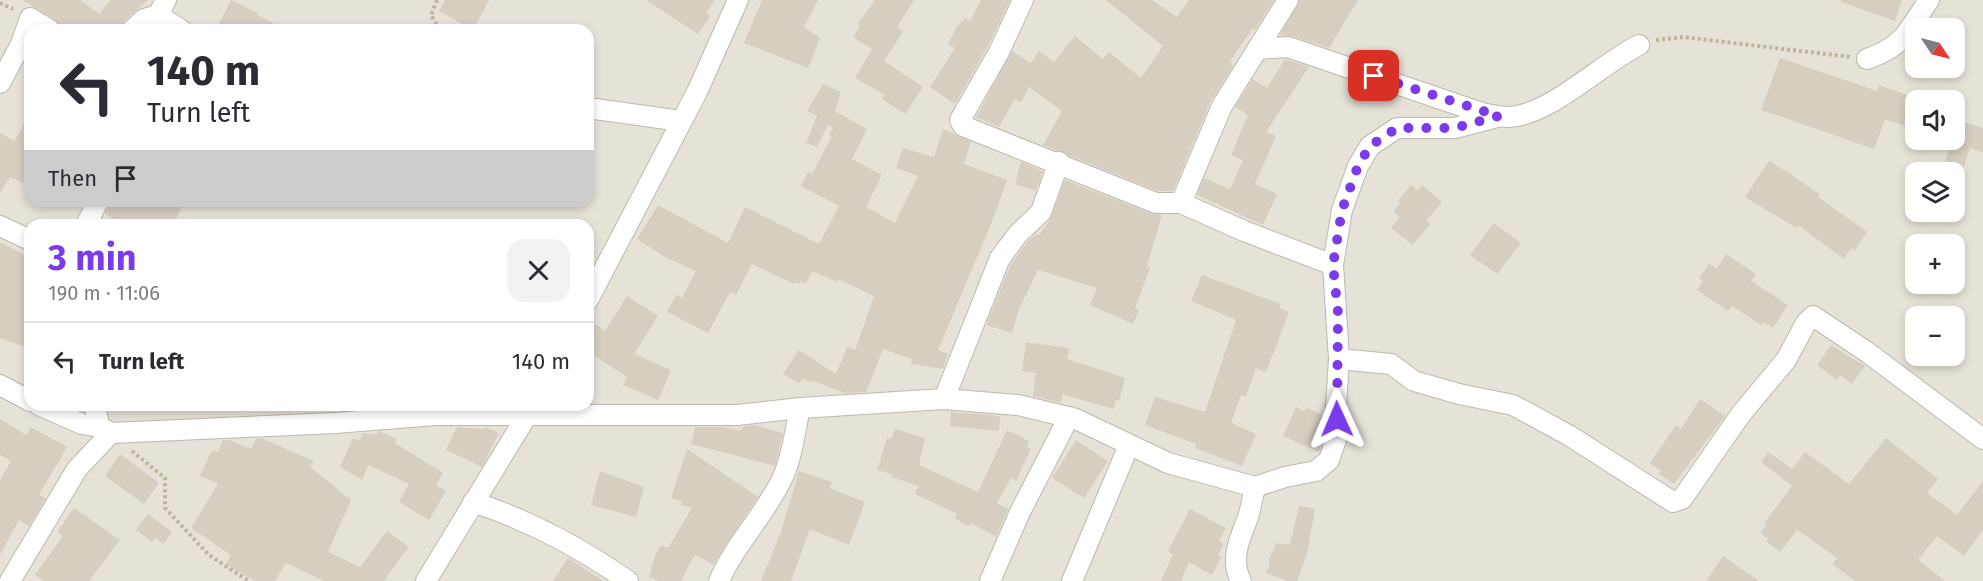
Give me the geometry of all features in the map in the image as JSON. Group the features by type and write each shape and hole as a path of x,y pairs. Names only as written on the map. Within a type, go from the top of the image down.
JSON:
{"street":[{"path":"594,288 697,92 738,0"},
{"path":"1023,0 999,52 960,120 963,126 986,137 1059,162 1156,203 1181,203 1263,239 1333,265"},
{"path":"1181,203 1189,191 1222,106 1288,0"},
{"path":"1866,58 1895,47 1902,41 1929,0"},
{"path":"139,24 162,8 176,24"},
{"path":"28,24 30,18 40,24"},
{"path":"0,82 24,35"},
{"path":"1257,49 1278,45 1288,46 1499,116"},
{"path":"572,411 737,415 800,408 944,399 1018,405 1069,417 1111,434 1168,463 1256,488 1285,477 1316,471 1329,460 1339,431 1336,407 1339,359 1338,313 1333,265 1342,210 1358,166 1370,146 1397,128 1455,128 1499,116 1530,113 1543,107 1620,54 1639,45"},
{"path":"594,109 681,121"},
{"path":"944,399 1000,258 1018,234 1041,212 1059,162"},
{"path":"0,226 24,237"},
{"path":"1339,359 1391,364 1414,381 1459,394 1513,405 1570,436 1673,502 1682,499 1741,414 1786,360 1806,323 1813,316 1867,352 1983,439"},
{"path":"0,385 24,397"},
{"path":"719,581 737,545 769,502 783,477 800,408"},
{"path":"53,411 82,424 110,431 335,423 512,411"},
{"path":"98,411 110,431"},
{"path":"426,581 530,411"},
{"path":"990,581 1020,512 1069,417"},
{"path":"10,581 77,469 110,431"},
{"path":"1072,581 1129,445"},
{"path":"1241,581 1236,572 1238,538 1248,519 1256,488"},
{"path":"473,502 508,513 561,540 628,581"}],"path":[{"path":"436,24 431,15 437,0"},
{"path":"1639,45 1683,37 1866,58"},
{"path":"110,431 165,478 165,508 190,537 209,555 249,581"}],"shaded area":[{"path":"0,0 1983,0 1983,581 0,581"}],"building":[{"path":"22,0 80,0 99,14 110,0 148,0 123,24 58,24 56,20"},
{"path":"231,0 275,24 219,24"},
{"path":"445,0 489,0 476,24 462,24 439,11"},
{"path":"646,0 715,0 706,13 710,16 698,34"},
{"path":"762,0 818,0 804,27 820,38 808,68 744,43"},
{"path":"875,0 914,0 897,27 903,32 884,61 923,87 905,114 882,99 885,95 855,78 872,49 853,37 860,26 858,24"},
{"path":"981,0 1010,0 988,46 955,104 930,87 955,48 948,44 957,27 965,18 970,21"},
{"path":"1106,0 1152,0 1177,17 1189,0 1274,0 1255,30 1253,28 1230,61 1233,66 1211,101 1173,191 1158,191 1043,145 1062,111 1029,87 1021,102 1015,99 999,127 976,117 1012,51 1031,63 1039,51 1054,62 1075,36 1103,59 1109,52 1141,78 1163,46"},
{"path":"1300,0 1358,0 1329,48 1292,36 1280,35"},
{"path":"1842,0 1902,0 1895,21 1841,2"},
{"path":"1780,58 1877,91 1879,85 1905,94 1905,126 1885,119 1874,149 1761,110"},
{"path":"1285,59 1309,67 1266,132 1276,136 1255,184 1277,194 1263,225 1197,195 1204,178 1230,189 1243,160 1231,155 1248,115 1235,107 1253,79 1267,88"},
{"path":"823,84 841,92 835,111 867,129 852,159 882,175 866,207 895,223 918,176 896,168 903,148 934,157 943,129 971,142 964,164 1007,180 938,350 948,354 943,369 911,364 912,359 883,349 866,392 845,393 813,381 811,383 803,378 799,383 783,374 799,350 836,374 847,347 855,350 874,296 838,279 837,282 812,271 806,284 801,281 799,284 795,282 794,284 752,264 736,295 730,292 708,333 667,312 677,294 682,298 696,271 665,257 637,239 658,205 728,243 745,207 819,244 839,206 801,186 808,172 812,174 832,136 829,135 833,128 828,125 817,147 806,143 817,116 807,111"},
{"path":"1965,122 1983,128 1983,153 1970,148 1965,163 1945,162 1949,150 1965,150"},
{"path":"24,124 24,181 23,183 10,177 0,193 0,133 14,141"},
{"path":"1769,161 1819,194 1818,197 1867,232 1855,250 1851,248 1844,259 1798,225 1796,228 1745,197"},
{"path":"1021,162 1043,171 1036,191 1015,184"},
{"path":"1065,180 1152,214 1162,215 1147,266 1150,268 1135,308 1139,310 1133,324 1090,305 1097,288 1038,270 1019,309 1012,333 986,325 1011,264 1027,242 1036,234 1039,235 1050,220"},
{"path":"1411,185 1417,190 1422,185 1442,202 1426,221 1430,224 1413,245 1391,228 1400,217 1393,212 1400,203 1398,201"},
{"path":"108,207 182,207 176,219 114,219 105,214"},
{"path":"1494,223 1521,243 1497,274 1470,255"},
{"path":"0,242 24,255 24,347 0,338"},
{"path":"1726,254 1756,274 1751,281 1788,305 1773,328 1764,322 1761,325 1732,306 1728,311 1697,290 1703,281 1699,278 1709,264 1717,269"},
{"path":"1202,275 1281,304 1279,308 1289,312 1266,372 1256,368 1246,396 1241,395 1231,423 1256,434 1242,466 1195,448 1196,444 1145,425 1155,397 1205,412 1236,320 1191,301"},
{"path":"627,296 658,316 634,354 671,370 658,400 623,385 627,377 594,356 594,326 595,324 605,331"},
{"path":"1026,342 1069,348 1067,359 1125,378 1119,401 1116,400 1113,409 1062,394 1061,403 1033,396 1036,373 1022,371"},
{"path":"1831,345 1865,366 1852,384 1840,375 1837,380 1817,365"},
{"path":"1700,399 1725,416 1674,484 1659,474 1661,471 1650,463 1676,425 1681,429"},
{"path":"1296,407 1304,411 1306,408 1325,416 1327,430 1319,452 1283,436"},
{"path":"951,412 1000,416 999,431 950,426"},
{"path":"0,419 26,435 31,427 67,447 39,495 46,498 29,526 19,520 0,555 0,480 11,461 0,455"},
{"path":"755,425 783,433 775,466 691,444 695,427 723,427 740,431 744,426"},
{"path":"457,427 483,429 485,427 499,433 482,467 446,450"},
{"path":"895,429 925,438 919,465 978,492 1007,430 1029,441 1027,447 1031,449 1016,481 1011,478 997,503 1008,509 996,537 970,523 969,526 955,519 957,514 915,494 919,486 877,470 887,438 891,439"},
{"path":"380,431 396,439 395,443 443,473 436,485 446,491 429,520 399,502 409,484 368,465 362,480 340,467 353,438 359,441 363,433 375,435"},
{"path":"261,438 314,461 310,467 351,500 328,552 360,567 387,531 409,547 384,580 387,581 324,581 286,563 275,581 255,581 226,564 231,555 191,528 218,484 200,476 210,454 214,450 218,452 223,440 229,440 251,449 256,439"},
{"path":"1886,438 1938,479 1927,493 1957,515 1983,481 1983,530 1964,556 1937,536 1918,560 1945,581 1855,581 1832,564 1837,558 1797,530 1780,552 1766,541 1768,539 1760,533 1767,524 1765,522 1792,486 1761,462 1768,452 1792,469 1805,452 1849,484"},
{"path":"1076,440 1108,461 1084,498 1052,478"},
{"path":"687,449 758,497 713,565 695,554 681,581 658,581 649,577 655,556 661,545 668,548 692,508 681,505 682,501 671,498"},
{"path":"120,454 159,483 144,504 105,476"},
{"path":"600,471 644,487 636,517 591,505"},
{"path":"799,471 832,482 829,488 865,502 849,545 810,529 791,581 761,581 781,532"},
{"path":"1299,506 1315,509 1307,554 1297,581 1287,581 1266,573 1276,543 1290,545"},
{"path":"74,508 120,540 89,581 44,581 35,575 63,536 57,532"},
{"path":"1190,509 1226,528 1219,541 1224,544 1218,555 1221,557 1212,575 1189,562 1181,581 1161,581 1173,554 1168,551"},
{"path":"148,514 172,532 163,544 155,538 152,542 136,530"},
{"path":"1723,556 1759,581 1706,581"},
{"path":"568,558 604,581 553,581"}],"route":[{"path":"1337,419 1338,313 1333,265 1342,210 1358,166 1370,146 1389,131 1397,128 1406,126 1455,128 1499,116 1482,113 1374,76"}]}
